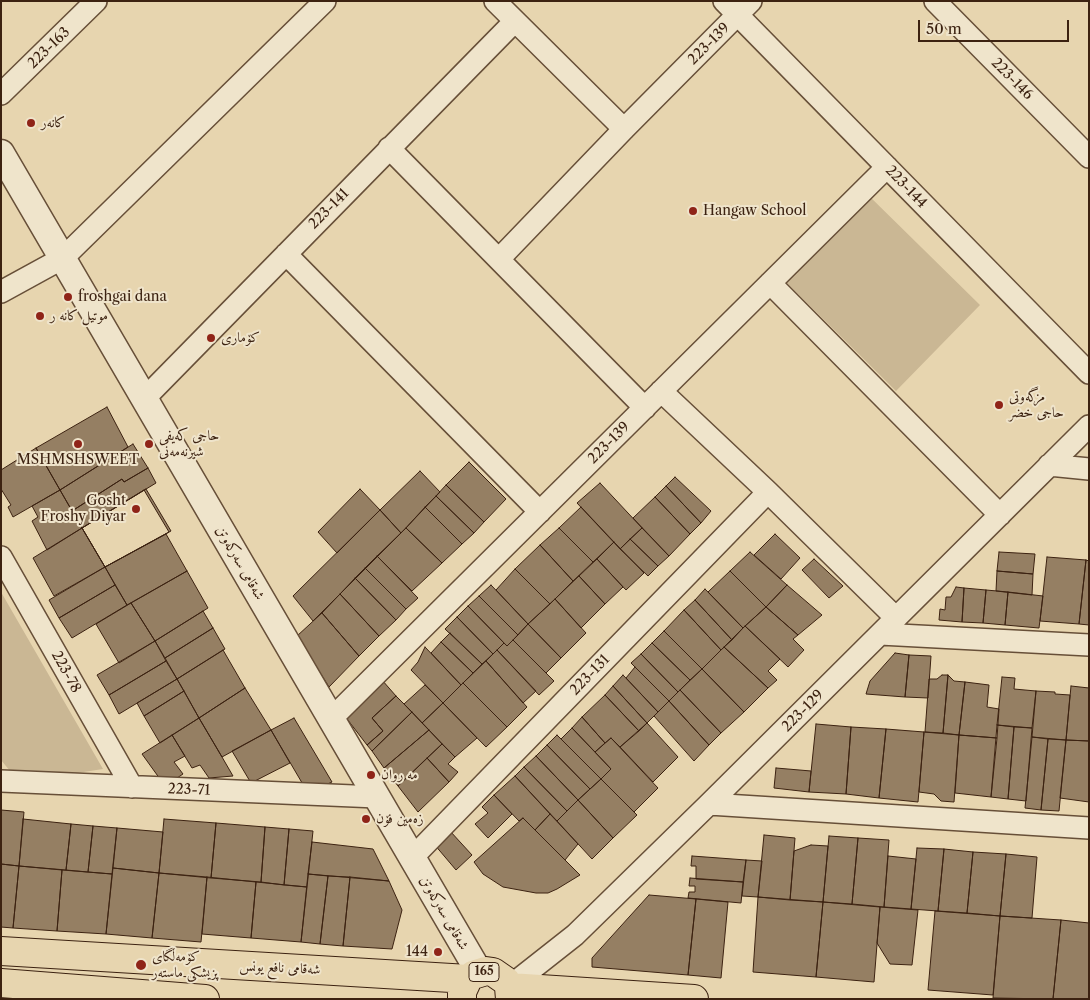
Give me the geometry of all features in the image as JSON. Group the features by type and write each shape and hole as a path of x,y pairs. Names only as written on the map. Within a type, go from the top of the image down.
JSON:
{"main road":[{"name":"شەقامی نافع یونس","path":"1,951 470,983 494,972 506,981 510,993"},
{"path":"1,983 205,999"},
{"path":"510,993 694,999"}],"street":[{"name":"223-163","path":"1,94 96,1"},
{"path":"1,292 63,258 325,1"},
{"path":"496,1 624,129"},
{"name":"223-146","path":"935,1 1089,157"},
{"name":"223-139","path":"499,259 624,129 738,6"},
{"name":"223-144","path":"738,6 887,167 1089,373"},
{"name":"223-141","path":"144,399 515,21"},
{"path":"389,148 645,408"},
{"name":"شەقامی سەرکەوتن","path":"1,153 412,858 470,983"},
{"name":"223-139","path":"331,719 887,167"},
{"path":"286,254 540,512"},
{"path":"770,283 1000,515"},
{"path":"661,392 768,492 896,618"},
{"name":"223-129","path":"510,993 575,935 709,804 1089,426"},
{"path":"1049,466 1089,469"},
{"name":"223-131","path":"412,858 768,492"},
{"name":"223-78","path":"1,557 132,788"},
{"path":"880,634 1089,645"},
{"name":"223-71","path":"5,777 132,788 377,798"},
{"path":"709,804 1089,828"}],"shaded area":[{"path":"863,190 980,305 896,391 779,275"},
{"path":"1,592 103,769 19,782 1,760"}],"building":[{"path":"107,407 128,447 60,490 36,448"},
{"path":"133,444 148,468 124,482 122,479 72,511 60,490"},
{"path":"36,448 60,490 13,517 8,507 11,505 1,489 1,470"},
{"path":"469,462 506,499 484,522 446,485"},
{"path":"148,468 156,483 82,528 72,511 122,479 124,482"},
{"path":"420,471 440,492 401,533 380,510"},
{"path":"675,477 711,511 701,523 666,486"},
{"path":"600,483 642,528 620,549 577,503"},
{"path":"446,485 484,522 474,533 436,496"},
{"path":"666,486 701,523 690,534 655,497"},
{"name":"Gosht Froshy Diyar","path":"146,489 171,531 105,567 82,528"},
{"path":"360,489 380,510 337,553 318,532"},
{"path":"60,490 82,528 47,550 32,521 38,517 32,506"},
{"name":"Gosht Froshy Diyar","path":"144,490 169,532 105,567 82,528"},
{"path":"436,496 474,533 462,544 425,507"},
{"path":"655,497 690,534 669,556 633,518"},
{"path":"425,507 462,544 442,563 406,528"},
{"path":"581,507 614,542 593,562 559,528"},
{"path":"380,510 401,533 313,621 293,596"},
{"path":"82,528 105,567 54,596 33,558"},
{"path":"406,528 442,563 412,591 377,556"},
{"path":"559,528 593,562 573,581 540,545"},
{"path":"642,528 669,556 658,566 630,539"},
{"path":"166,534 187,571 127,605 105,567"},
{"path":"775,534 800,558 781,579 754,555"},
{"path":"630,539 658,566 648,576 620,549"},
{"path":"614,542 644,573 626,590 597,559"},
{"path":"540,545 573,581 550,604 515,569"},
{"path":"750,552 787,585 766,607 730,571"},
{"path":"999,552 1035,554 1033,574 997,571"},
{"path":"377,556 418,598 406,609 365,568"},
{"path":"1047,557 1086,560 1079,624 1040,621"},
{"path":"597,559 623,587 605,604 579,576"},
{"path":"814,559 843,586 829,598 802,570"},
{"path":"1086,560 1089,561 1089,625 1079,624"},
{"path":"105,567 115,585 59,618 49,600"},
{"path":"365,568 406,609 396,620 355,578"},
{"path":"515,569 550,604 528,624 496,590"},
{"path":"187,571 208,608 155,641 131,603"},
{"path":"730,571 766,607 743,628 708,592"},
{"path":"997,571 1033,574 1032,595 996,591"},
{"path":"579,576 605,604 581,628 555,599"},
{"path":"355,578 396,620 379,636 340,594"},
{"path":"115,585 127,605 72,638 59,618"},
{"path":"491,585 528,624 518,635 479,596"},
{"path":"787,585 822,615 798,635 766,607"},
{"path":"956,587 964,588 962,622 939,620 940,609 945,610 946,597 951,597"},
{"path":"964,588 986,590 983,623 962,622"},
{"path":"705,589 743,628 732,640 695,600"},
{"path":"986,590 1008,592 1005,625 983,623"},
{"path":"1008,592 1043,596 1039,628 1005,625"},
{"path":"340,594 379,636 359,656 322,613"},
{"path":"479,596 518,635 507,646 468,606"},
{"path":"555,599 586,633 561,658 528,624"},
{"path":"695,600 732,640 721,650 684,610"},
{"path":"131,603 155,641 119,663 96,624"},
{"path":"468,606 504,643 493,654 457,617"},
{"path":"766,607 798,635 793,639 804,650 788,667 745,626"},
{"path":"684,610 721,650 702,669 664,631"},
{"path":"203,611 213,628 165,658 155,641"},
{"path":"322,613 359,656 329,687 297,636"},
{"path":"457,617 493,654 482,664 445,629"},
{"path":"528,624 561,658 546,673 513,640"},
{"path":"745,626 780,659 768,671 777,680 768,688 724,647"},
{"path":"213,628 225,649 177,679 165,658"},
{"path":"664,631 702,669 690,680 652,643"},
{"path":"450,633 482,664 473,673 441,642"},
{"path":"513,640 554,681 539,695 497,650 504,643 507,646"},
{"path":"155,641 166,661 109,695 97,675"},
{"path":"441,642 473,673 461,685 431,653"},
{"path":"652,643 690,680 678,692 641,654"},
{"path":"425,647 461,685 443,703 411,670 418,662"},
{"path":"724,647 768,688 744,712 702,669"},
{"path":"223,650 245,688 199,718 177,679"},
{"path":"497,650 536,691 523,703 486,661"},
{"path":"895,653 909,655 905,697 866,694 870,681"},
{"path":"641,654 678,692 669,701 631,663"},
{"path":"909,655 931,656 928,698 905,697"},
{"path":"166,661 177,679 119,714 109,695"},
{"path":"486,661 527,707 507,727 463,683"},
{"path":"635,667 669,701 658,712 626,678"},
{"path":"702,669 744,712 721,733 680,690"},
{"path":"623,675 658,712 647,723 613,686"},
{"path":"942,675 948,675 943,733 925,732 929,679 937,679"},
{"path":"948,675 954,681 965,682 959,735 943,733"},
{"path":"1002,677 1015,678 1014,689 1036,691 1032,728 997,725"},
{"path":"177,679 184,691 144,716 137,703"},
{"path":"382,680 396,696 372,718 383,731 367,745 344,715"},
{"path":"965,682 989,685 987,707 999,709 997,738 959,735"},
{"path":"463,683 507,727 486,747 443,703"},
{"path":"425,685 443,703 422,723 404,704"},
{"path":"613,686 647,723 639,731 605,695"},
{"path":"1071,686 1089,688 1089,741 1066,740"},
{"path":"245,688 271,730 222,757 199,718"},
{"path":"680,690 721,733 709,745 669,701"},
{"path":"184,691 199,718 160,743 144,716"},
{"path":"1036,691 1070,695 1066,740 1032,737"},
{"path":"605,695 639,731 620,747 611,738 605,743 582,717"},
{"path":"396,696 412,712 372,751 367,745 383,731 372,718"},
{"path":"669,701 709,745 694,761 654,716"},
{"path":"443,703 477,738 455,757 422,723"},
{"path":"412,712 429,730 384,768 372,751"},
{"path":"582,717 605,743 595,752 572,728"},
{"path":"199,718 233,776 209,778 200,765 192,768 172,735"},
{"path":"294,718 332,782 308,793 271,730"},
{"path":"647,723 678,757 653,782 620,747"},
{"path":"816,724 851,727 846,794 809,792"},
{"path":"997,725 1014,727 1008,799 991,797"},
{"path":"851,727 886,729 879,798 846,794"},
{"path":"1014,727 1032,728 1026,801 1008,799"},
{"path":"572,728 611,769 601,779 561,739"},
{"path":"886,729 924,732 918,802 879,798"},
{"path":"271,730 290,763 251,783 232,751"},
{"path":"429,730 442,744 398,786 384,768"},
{"path":"924,732 959,735 954,802 941,801 934,794 919,792"},
{"path":"172,735 185,756 174,762 183,774 171,782 160,779 142,754"},
{"path":"557,735 601,779 590,789 547,745"},
{"path":"959,735 997,738 991,797 955,793"},
{"path":"1032,737 1048,739 1041,810 1025,808"},
{"path":"611,738 658,788 634,812 601,779 611,769 595,752"},
{"path":"1048,739 1066,740 1059,811 1041,810"},
{"path":"1066,740 1089,741 1089,802 1060,798"},
{"path":"442,744 455,757 448,764 458,772 449,782 427,758"},
{"path":"547,745 590,789 578,800 536,756"},
{"path":"536,756 578,800 567,811 524,767"},
{"path":"427,758 449,782 418,812 398,786"},
{"path":"524,767 567,811 557,821 515,776"},
{"path":"776,768 811,771 809,792 774,788"},
{"path":"515,776 550,814 535,830 523,818 519,821 494,795"},
{"path":"601,779 637,815 613,838 578,800"},
{"path":"494,795 512,814 488,838 475,824 488,813 482,807"},
{"path":"578,800 613,838 592,859 557,821"},
{"path":"1,810 24,812 19,866 1,864"},
{"path":"550,814 578,844 565,860 535,830"},
{"path":"523,818 580,875 548,893 536,893 503,887 483,874 474,862"},
{"path":"23,819 71,824 66,870 19,866"},
{"path":"164,819 216,823 211,878 159,873"},
{"path":"216,823 265,827 261,882 211,878"},
{"path":"71,824 93,826 88,872 66,870"},
{"path":"93,826 117,828 112,874 88,872"},
{"path":"265,827 289,829 284,885 261,882"},
{"path":"117,828 163,832 159,873 113,868"},
{"path":"289,829 313,831 307,887 284,885"},
{"path":"450,831 472,855 456,870 434,844"},
{"path":"764,835 795,838 790,900 758,897"},
{"path":"829,836 858,838 852,904 823,902"},
{"path":"858,838 889,840 884,907 852,904"},
{"path":"312,842 373,849 389,881 308,874"},
{"path":"811,845 828,846 823,902 790,900 794,851"},
{"path":"917,848 944,849 938,911 911,909"},
{"path":"944,849 973,852 967,913 938,911"},
{"path":"973,852 1006,854 1000,916 967,913"},
{"path":"1006,854 1037,857 1032,918 1000,916"},
{"path":"692,856 746,860 743,882 696,879 696,866 691,866"},
{"path":"888,856 916,859 911,909 884,907"},
{"path":"746,860 762,861 758,897 742,896"},
{"path":"1,864 19,866 13,928 1,927"},
{"path":"19,866 62,870 57,931 13,928"},
{"path":"113,868 159,873 152,938 106,934"},
{"path":"62,870 112,874 106,934 57,931"},
{"path":"159,873 207,877 201,942 152,938"},
{"path":"308,874 328,876 320,944 301,942"},
{"path":"328,876 350,877 343,946 320,944"},
{"path":"207,877 256,882 251,938 202,934"},
{"path":"350,877 389,881 402,910 392,949 343,946"},
{"path":"690,878 743,882 741,903 688,898 689,892 695,892 695,886 689,886"},
{"path":"256,882 307,887 301,942 251,938"},
{"path":"649,895 696,899 688,975 592,967 592,958"},
{"path":"758,897 823,902 816,977 753,972"},
{"path":"696,899 728,902 721,978 688,975"},
{"path":"823,902 880,907 874,982 816,977"},
{"path":"880,907 918,910 912,965 890,964 877,943"},
{"path":"935,911 1000,916 993,995 928,990"},
{"path":"1000,916 1061,920 1053,999 993,998"},
{"path":"1061,920 1089,923 1089,999 1053,999"}],"place":[{"name":"کانەر","path":"31,123"},
{"name":"Hangaw School","path":"693,211"},
{"name":"froshgai dana","path":"68,297"},
{"name":"موتيل كانه ر","path":"40,316"},
{"name":"كۆماری","path":"211,338"},
{"name":"مزگه‌وتی حاجی خضر","path":"999,405"},
{"name":"MSHMSHSWEET","path":"78,444"},
{"name":"حاجی کەیفی شیرنەمەنی","path":"149,444"},
{"name":"Gosht Froshy Diyar","path":"136,509"},
{"name":"مه روان","path":"371,775"},
{"name":"زەمین فۆن","path":"366,819"},
{"name":"144","path":"438,952"},
{"name":"کۆمەڵگای پزیشکی ماستەر","path":"141,965"}]}
